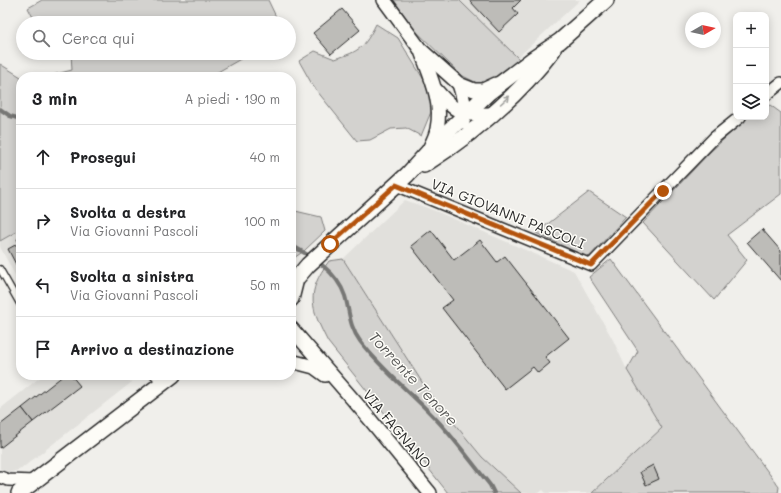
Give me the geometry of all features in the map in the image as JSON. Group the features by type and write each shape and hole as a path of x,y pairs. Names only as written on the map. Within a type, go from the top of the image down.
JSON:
{"main road":[{"path":"296,279 308,264 402,180 466,114 533,58 560,41 606,0"},
{"path":"402,180 444,152 490,114 537,71 560,41"},
{"path":"296,270 308,264"},
{"path":"19,493 164,380"}],"street":[{"path":"384,0 420,49 459,84 474,90 483,90 507,79"},
{"path":"420,49 436,90 438,104 437,129 428,152"},
{"path":"769,93 781,83"},
{"path":"444,152 462,127 466,114 459,84"},
{"path":"436,90 450,106 466,114 490,114"},
{"name":"VIA GIOVANNI PASCOLI","path":"402,180 591,265 714,138 736,120"},
{"name":"VIA FAGNANO","path":"296,334 368,417 430,493"},
{"name":"VIA FAGNANO","path":"296,362 314,367 340,385"},
{"path":"0,477 8,480 34,481"}],"lane":[{"path":"0,269 16,297"}],"shaded area":[{"path":"42,0 268,0 276,16 32,16 28,8"},
{"path":"394,0 459,0 520,60 492,81 479,84 461,75 413,28"},
{"path":"459,0 580,0 517,58"},
{"path":"376,24 398,38 424,80 433,107 421,136 406,128 391,129 370,140 357,141 313,86 299,61 315,51 335,59 350,54 364,44"},
{"path":"71,60 239,60 218,72 64,72 72,70"},
{"path":"0,64 16,74 16,232 0,241"},
{"path":"769,105 781,113 781,194 727,235 747,260 714,300 643,223 710,152 745,120 769,120"},
{"path":"589,192 626,217 588,258 536,233"},
{"path":"405,200 433,210 574,271 613,340 627,370 662,428 592,493 546,493 543,490 539,493 521,493 482,457 429,393 343,259"},
{"path":"296,211 321,217 325,231 296,257"},
{"path":"16,232 16,277 0,247 0,241"},
{"path":"343,259 429,393 482,457 521,493 448,493 328,342 315,310 313,301 314,292 321,272 329,261"},
{"path":"611,259 779,487 778,493 592,493 662,428 627,370 638,351 589,277"},
{"path":"37,380 128,380 132,382 21,469 10,473 0,469 0,409"}],"building":[{"path":"469,0 521,0 513,8 518,14 499,32"},
{"path":"342,9 360,30 331,54 313,33"},
{"path":"762,229 781,251 781,281 747,242"},
{"path":"431,230 454,260 480,240 497,262 505,256 569,338 545,357 550,363 538,373 533,367 505,389 442,308 453,300 411,246"},
{"path":"16,245 16,264 8,249"},
{"path":"58,380 75,380 80,386 33,422 22,408"},
{"path":"22,408 33,422 0,448 0,425"},
{"path":"653,465 659,479 646,485 640,472"}],"waterway":[{"name":"Torrente Tenore","path":"0,109 10,116 16,118"},
{"name":"Torrente Tenore","path":"296,248 323,266 336,279 345,296 352,325 360,341 377,361 440,423 490,485 494,493"}],"route":[{"path":"330,244 396,185 591,265 617,240 663,191"}]}
